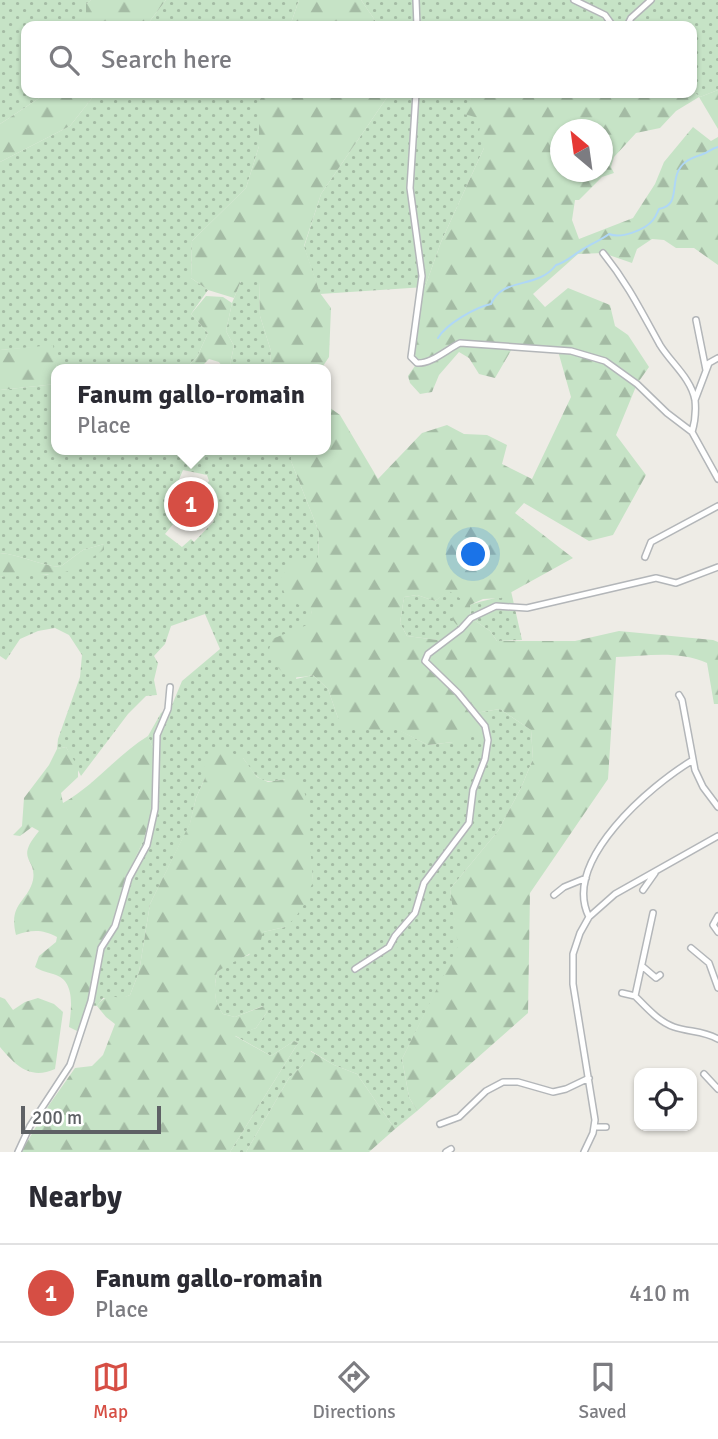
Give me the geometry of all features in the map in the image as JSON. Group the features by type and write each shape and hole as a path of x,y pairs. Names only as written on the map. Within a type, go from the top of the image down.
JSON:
{"street":[{"path":"416,0 417,21"},
{"path":"574,0 605,15 609,21"},
{"path":"630,21 651,0"},
{"path":"416,98 410,188 422,276 411,357 417,363 426,363 460,344 571,351 605,361 622,372 667,414 692,432 718,479"},
{"path":"603,253 628,286 662,347 684,377 695,400"},
{"path":"696,320 706,370"},
{"path":"692,432 695,400 709,363 718,358"},
{"path":"645,557 652,542 718,506"},
{"path":"355,969 389,947 415,913 424,883 469,823 473,790 485,759 488,740 485,726 458,693 425,661 428,653 461,629 471,618 496,606 527,608 656,578 677,583 718,567"},
{"path":"18,1152 30,1126 69,1065 89,1009 102,948 115,926 129,878 147,845 155,809 157,736 168,709 170,687"},
{"path":"679,695 693,760 703,787 718,807"},
{"path":"589,917 586,910 586,878 591,860 601,844 644,797 693,760"},
{"path":"584,1152 594,1127 589,1077 573,984 572,966 578,939 589,917 615,894 718,836"},
{"path":"643,890 656,872"},
{"path":"554,895 586,878"},
{"path":"635,996 653,913"},
{"path":"718,916 713,925 718,932"},
{"path":"691,948 709,963 718,988"},
{"path":"642,966 656,978 660,975"},
{"path":"622,993 635,996 658,1018 674,1027 718,1038"},
{"path":"704,1074 718,1089"},
{"path":"440,1124 459,1117 486,1091 503,1082 518,1082 553,1092 566,1089 589,1077"},
{"path":"594,1127 606,1127"}],"green space":[{"path":"0,0 91,0 86,4 86,21 21,21 21,98 39,98 0,124"},
{"path":"91,0 166,0 150,21 86,21 86,4"},
{"path":"166,0 299,0 292,21 150,21"},
{"path":"299,0 361,0 376,21 292,21"},
{"path":"361,0 718,0 718,90 700,97 697,94 697,21 376,21"},
{"path":"718,90 718,129 699,97 676,111 660,128 636,133 613,160 613,119 550,119 550,182 597,182 579,200 575,200 572,220 579,239 633,218 655,184 664,162 693,127 711,141 718,137 718,265 694,248 676,248 664,240 652,239 637,249 632,263 603,253 578,254 533,294 545,307 568,288 610,305 615,326 628,335 649,367 637,384 616,435 646,475 613,535 589,541 524,503 515,513 573,558 501,598 483,599 470,605 471,618 490,631 497,641 575,641 619,631 713,640 718,642 718,704 714,704 707,663 674,655 616,657 608,779 530,893 528,1013 417,1111 409,1097 402,1059 458,946 450,889 498,831 521,788 533,759 531,730 500,709 475,713 487,732 453,742 428,745 398,730 345,729 338,718 328,689 313,675 286,675 268,653 272,639 307,625 312,611 287,599 281,585 282,575 298,558 318,558 319,532 291,455 331,455 331,409 340,415 378,479 422,433 447,425 464,434 487,435 507,445 502,464 532,479 571,397 558,351 513,347 495,378 479,374 469,358 459,352 439,375 432,392 420,394 410,383 408,376 417,363 411,357 420,287 425,287 441,242 484,148 478,136 482,119 464,114 471,98 697,98 697,94 700,97","holes":["449,591 461,599 452,619 460,629 445,641 407,636 400,623 404,597 417,595 435,601"]},
{"path":"39,98 92,98 70,126 0,162 0,124"},
{"path":"92,98 261,98 259,146 246,188 192,241 191,278 208,290 191,314 208,333 197,357 190,364 56,364 52,346 0,350 0,162 70,126"},
{"path":"261,98 387,98 321,194 304,246 320,293 331,308 329,357 324,364 270,364 271,351 260,316 259,281 241,281 234,298 208,290 191,278 192,241 246,188 259,146"},
{"path":"387,98 471,98 465,114 482,118 484,148 441,242 425,287 320,294 304,247 321,194"},
{"path":"241,281 259,281 260,316 271,351 270,364 230,364 234,346 226,331 232,303"},
{"path":"206,296 223,297 232,303 226,331 234,346 230,364 220,364 209,359 204,364 190,364 197,357 208,333 191,314"},
{"path":"53,345 56,364 51,364 51,385 0,390 0,350"},
{"path":"51,385 51,455 291,455 319,532 318,558 299,558 312,611 296,679 313,675 328,689 338,718 399,730 428,745 453,742 475,713 500,709 531,730 533,759 521,788 498,831 450,889 459,946 402,1059 409,1097 417,1111 395,1129 357,1074 334,1065 311,1051 302,1066 289,1078 246,1152 230,1152 298,1043 294,1041 271,1056 234,1035 256,1028 267,1012 263,1006 235,1017 223,1014 215,994 217,972 232,961 249,955 263,932 285,927 313,880 285,779 269,781 260,778 243,758 205,778 196,798 190,824 150,904 139,972 130,995 123,998 103,998 97,1006 89,1005 98,953 109,933 125,880 144,839 153,806 153,748 148,736 161,713 172,705 182,681 220,649 205,614 171,626 165,644 154,656 158,663 154,680 157,695 146,696 128,714 81,776 66,747 57,749 80,677 82,655 69,635 55,628 38,631 20,639 6,660 0,656 0,577 12,574 47,575 104,550 104,544 83,550 60,567 0,553 0,390","holes":["183,470 207,475 209,481 203,490 204,499 198,503 196,513 208,508 214,521 194,542 191,539 182,547 165,534 174,523 179,509 173,494"]},
{"path":"104,544 104,550 62,573 0,577 0,553 60,567 83,550"},
{"path":"449,590 462,599 461,629 445,641 407,636 400,623 404,597 417,595 435,601"},
{"path":"511,591 522,640 497,641 490,631 471,618 470,605"},
{"path":"148,736 153,748 153,806 144,839 125,880 109,933 98,953 94,977 95,998 77,1031 69,1027 71,998 67,984 56,975 35,967 39,956 56,942 57,937 36,931 16,935 14,924 17,909 33,880 28,848 39,831 32,827 20,836 13,835 22,826 24,798 49,765 57,749 66,747 78,767 78,777 61,793 63,803"},
{"path":"221,748 243,758 257,777 268,782 299,777 306,797 313,880 309,897 295,918 285,927 263,932 259,948 217,972 215,989 217,1004 223,1014 235,1017 264,1006 267,1012 256,1028 235,1036 271,1056 294,1041 298,1043 230,1152 21,1152 75,1068 92,1066 103,1055 115,1024 97,1006 105,998 130,995 139,972 150,904 190,823 196,798 205,778 205,757"},
{"path":"0,997 5,999 13,1010 38,998 54,1004 63,1012 55,1069 31,1072 18,1065 0,1047"},
{"path":"310,1051 357,1074 395,1129 369,1152 246,1152 289,1078 302,1066"}],"waterway":[{"path":"438,338 462,317 491,304 496,295 504,290 540,278 556,265 609,234 632,233 649,224 659,209 672,201 677,174 682,166 692,158 718,147"}],"place":[{"name":"Fanum gallo-romain","path":"191,504"}]}
